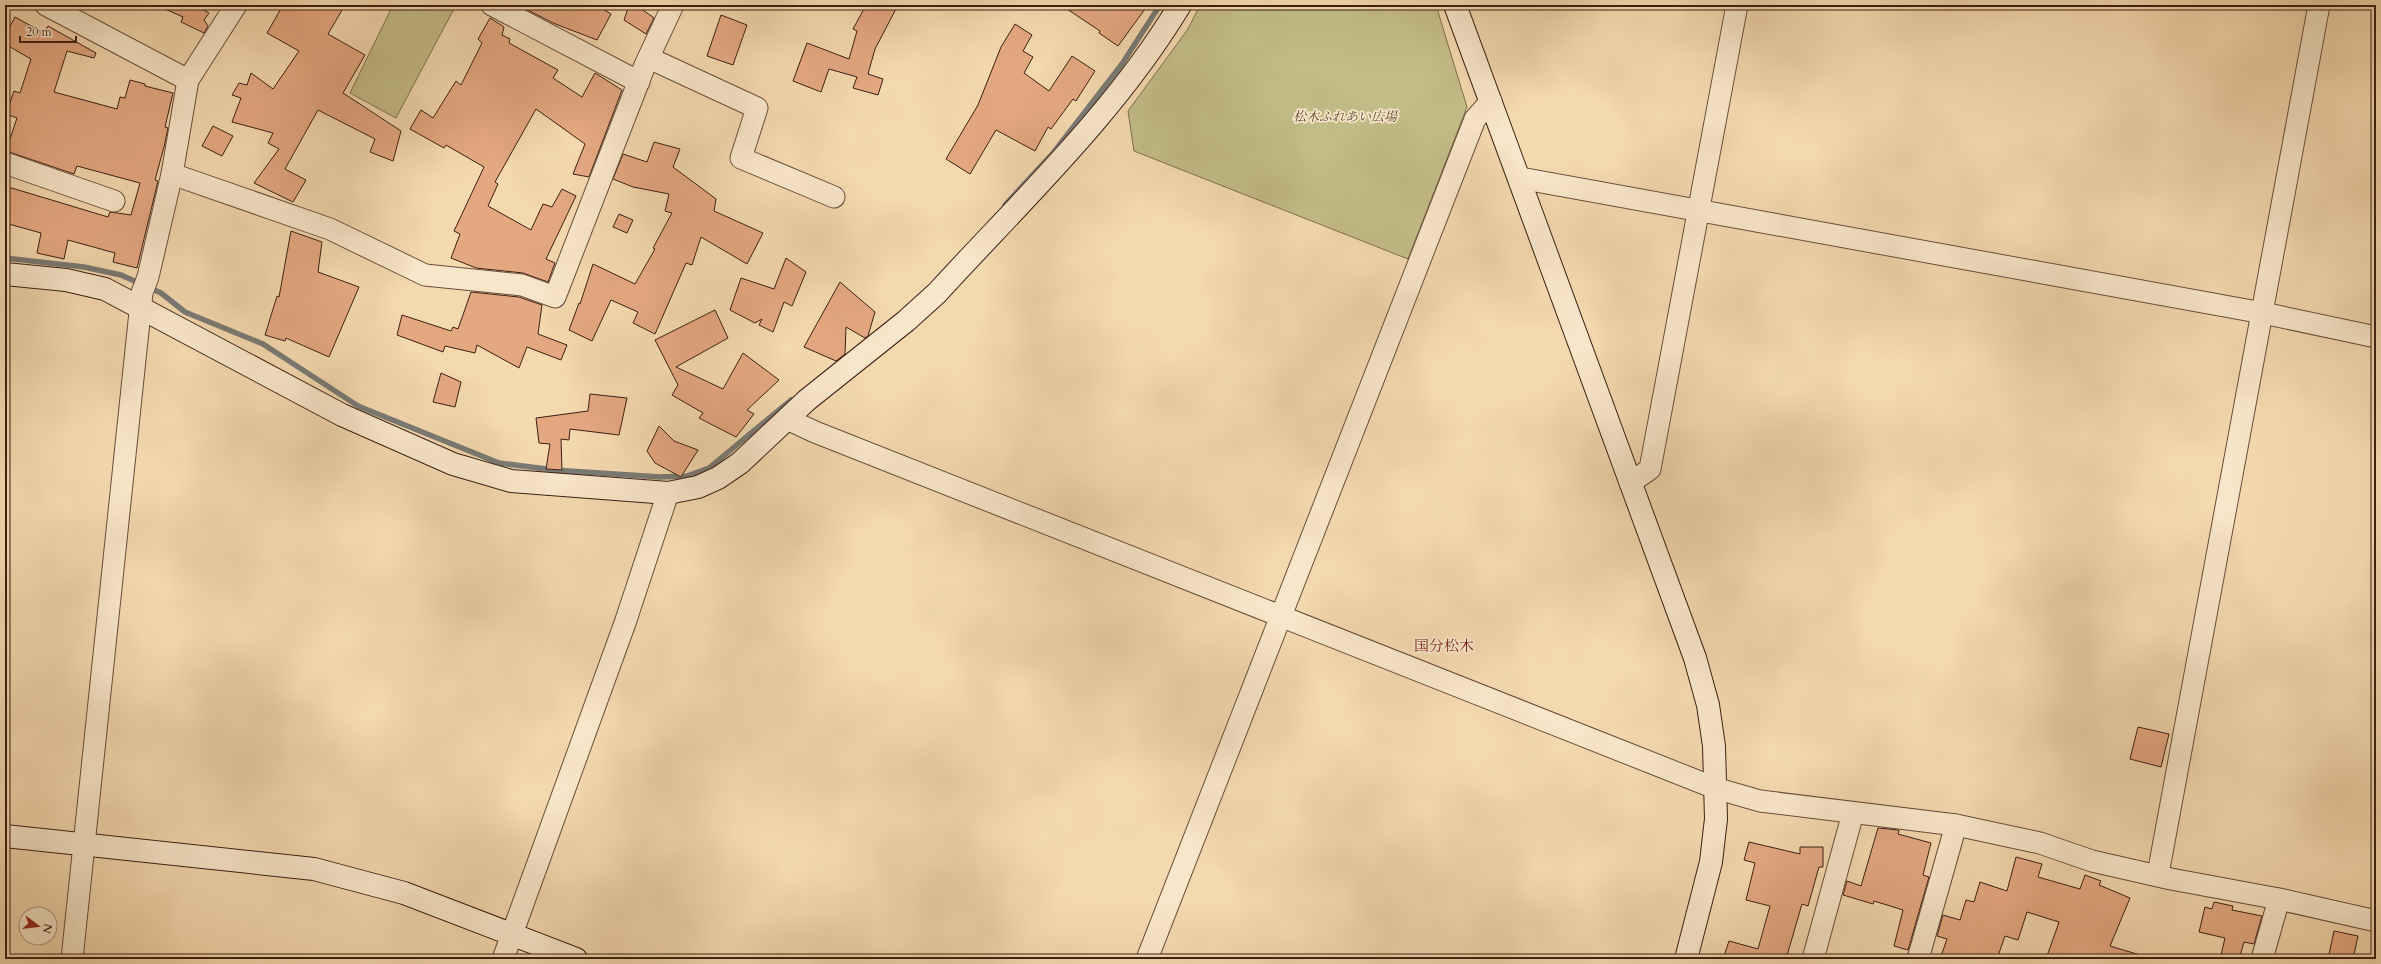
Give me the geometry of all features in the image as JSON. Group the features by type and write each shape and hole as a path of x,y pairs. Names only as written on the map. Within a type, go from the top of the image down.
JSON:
{"street":[{"path":"46,5 188,80"},
{"path":"72,959 143,293 172,174 188,80 236,5"},
{"path":"492,5 639,82"},
{"path":"172,174 330,229 425,275 522,285 555,297 639,82 673,5"},
{"path":"5,274 66,280 105,289 143,293 342,415 453,464 511,481 668,493 698,488 718,478 740,462 807,400 906,321 937,293 1108,106 1168,25 1180,5"},
{"path":"1455,5 1520,178 1695,658 1708,705 1714,746 1716,819 1711,862 1686,959"},
{"path":"1630,482 1650,469 1737,5"},
{"path":"2158,874 2319,5"},
{"path":"649,58 757,108 741,158 834,197"},
{"path":"1147,959 1280,615 1475,119 1490,101"},
{"path":"5,163 114,201"},
{"path":"1520,178 1698,209 2263,313 2376,336"},
{"path":"787,419 815,432 1715,788 1760,801 1956,825 2040,843 2092,861 2158,874 2172,879 2280,899 2376,921"},
{"path":"503,959 625,623 668,493"},
{"path":"1813,959 1853,813"},
{"path":"1918,959 1956,825"},
{"path":"5,836 85,843 314,869 404,893 576,959"},
{"path":"2262,959 2280,899"}],"green space":[{"path":"393,5 456,5 396,118 350,93"},
{"name":"松木ふれあい広場","path":"1200,5 1436,5 1467,107 1408,259 1134,151 1128,111 1188,29"}],"building":[{"path":"156,5 195,5 209,13 204,20 208,26 204,33 181,22 183,17"},
{"path":"283,5 345,5 328,34 365,55 343,93 401,131 393,161 370,152 375,139 318,110 285,169 306,180 293,202 254,183 279,149 268,143 273,133 232,122 241,98 232,95 239,83 247,85 251,73 273,89 299,51 267,33"},
{"path":"518,5 596,5 611,14 597,40 553,23"},
{"path":"629,5 636,5 654,18 646,34 624,20"},
{"path":"866,5 898,5 875,49 868,74 883,79 878,95 853,88 857,77 829,69 821,92 793,81 807,43 849,59 857,31 853,29"},
{"path":"1061,5 1148,5 1118,46 1099,33 1100,31"},
{"path":"721,15 747,25 733,65 707,56"},
{"path":"15,17 44,33 48,26 96,53 94,58 67,51 54,92 117,109 120,97 125,98 130,80 145,84 145,86 173,93 165,127 168,128 155,180 158,181 137,268 113,262 115,253 68,240 64,259 37,253 41,233 5,223 5,186 108,217 110,212 131,215 140,183 77,166 74,174 6,151 17,118 6,114 14,91 20,93 31,59 5,44 5,36"},
{"path":"490,18 504,27 502,35 510,39 509,43 558,70 553,78 582,97 595,73 622,90 589,177 573,174 585,144 536,109 495,182 498,184 488,206 531,230 543,204 552,207 562,189 576,196 546,259 555,263 548,282 523,273 476,268 451,258 460,234 454,231 484,167 446,145 444,148 410,129 421,110 433,118 456,81 461,85 482,43 478,39"},
{"path":"1015,24 1032,35 1023,51 1033,57 1024,73 1049,91 1072,56 1095,71 1076,101 1073,99 1051,129 1048,127 1035,151 996,130 970,174 946,159 978,105 1001,47"},
{"path":"213,126 233,136 222,156 202,146"},
{"path":"654,142 680,149 673,167 716,199 714,211 763,233 747,264 701,237 692,265 686,263 655,334 633,323 638,312 611,300 592,341 569,330 579,303 580,304 593,264 635,284 655,249 653,248 672,213 665,211 669,194 633,187 613,179 623,154 647,162"},
{"path":"619,214 633,220 627,233 613,227"},
{"path":"291,231 322,242 318,272 359,287 329,357 286,338 285,341 265,335 277,296 279,297"},
{"path":"786,258 806,272 792,306 784,302 773,332 759,325 762,319 755,323 730,310 741,278 774,289"},
{"path":"840,282 875,312 868,336 865,338 846,327 845,354 836,361 804,347"},
{"path":"471,292 519,297 542,305 538,334 567,345 561,360 527,347 519,368 477,345 475,353 445,346 443,352 397,335 402,315 451,331 453,327 458,329"},
{"path":"715,310 728,338 676,367 723,389 743,353 779,380 747,410 754,414 736,437 699,418 703,413 672,395 678,385 655,340"},
{"path":"441,373 461,382 455,407 433,402"},
{"path":"590,394 627,398 619,435 570,429 569,440 561,439 562,470 546,469 550,444 539,443 536,418 588,411"},
{"path":"659,426 674,441 698,450 681,477 655,463 647,451"},
{"path":"2138,727 2169,734 2161,767 2130,759"},
{"path":"1878,828 1899,830 1898,834 1931,843 1923,875 1929,877 1908,950 1894,946 1903,910 1874,901 1873,904 1843,895 1847,881 1861,886"},
{"path":"1749,842 1800,854 1800,847 1823,847 1823,867 1819,867 1808,906 1802,904 1786,959 1736,959 1724,956 1729,941 1758,949 1770,906 1746,900 1755,863 1744,860"},
{"path":"2016,857 2042,864 2038,877 2080,889 2085,875 2101,881 2099,885 2130,898 2110,946 2140,955 2139,959 2046,959 2059,922 2027,912 2018,940 2005,936 1997,959 1940,959 1947,939 1937,936 1943,915 1960,920 1966,900 1974,902 1980,882 2007,891"},
{"path":"2214,902 2233,906 2232,910 2262,916 2254,944 2244,942 2239,959 2220,959 2225,938 2199,932 2205,907 2212,909"},
{"path":"2334,931 2358,936 2353,959 2328,959"}],"waterway":[{"path":"1005,205 1054,152 1122,64 1160,5"},
{"path":"5,258 84,267 121,275 161,293 185,312 263,344 358,406 499,463 554,470 660,477 687,476 709,468 791,400"}],"district":[{"name":"国分松木","path":"1444,646"}]}
